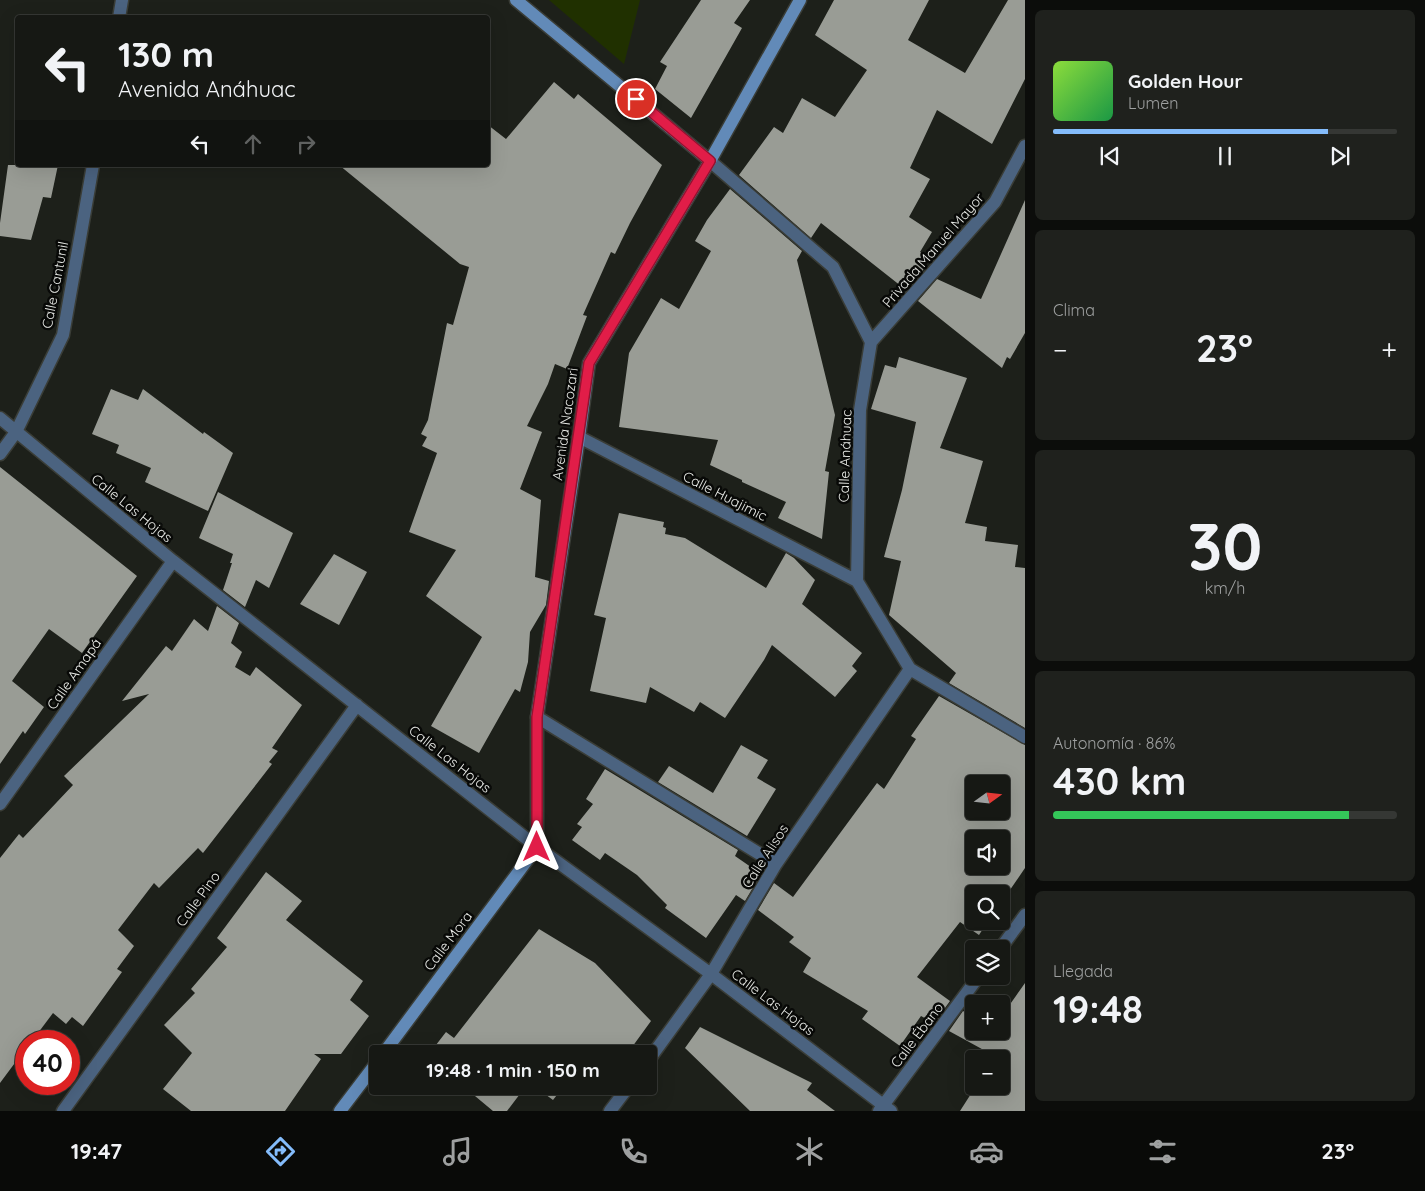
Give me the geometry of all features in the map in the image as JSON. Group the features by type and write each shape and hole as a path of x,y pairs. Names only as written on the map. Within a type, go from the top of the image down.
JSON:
{"street":[{"path":"120,15 122,0"},
{"path":"516,0 710,161 833,267 871,342"},
{"name":"Avenida Nacozari","path":"537,847 537,717 589,363 710,161 800,0"},
{"name":"Privada Manuel Mayor","path":"871,342 995,202 1025,146"},
{"name":"Calle Cantunil","path":"0,454 16,432 62,335 93,167"},
{"name":"Calle Anáhuac","path":"857,581 860,410 871,342"},
{"name":"Calle Las Hojas","path":"0,418 173,561 537,847 711,974 884,1109"},
{"name":"Calle Huajimic","path":"579,437 857,581"},
{"name":"Calle Amapá","path":"0,804 173,561"},
{"path":"857,581 910,669 1025,737"},
{"name":"Calle Alisos","path":"657,1048 711,974 776,864 910,669"},
{"name":"Calle Pino","path":"63,1111 357,705"},
{"path":"537,717 776,864"},
{"name":"Calle Mora","path":"390,1045 537,847"},
{"path":"1007,940 1025,915"},
{"name":"Calle Ébano","path":"884,1109 973,985"},
{"path":"340,1111 369,1073"},
{"path":"610,1111 622,1095"}],"green space":[{"path":"549,0 640,0 624,64"}],"building":[{"path":"701,0 750,0 734,23 742,28 691,118 655,89 667,66 660,62"},
{"path":"834,0 929,0 908,40 965,73 1008,0 1025,0 1025,79 992,144 937,110 910,168 930,179 909,217 932,232 920,252 929,258 922,272 906,290 821,223 811,238 739,175 774,127 783,133 802,98 835,117 867,70 815,35"},
{"path":"554,82 574,99 578,94 662,165 615,254 611,252 583,315 587,316 567,369 555,364 548,384 527,426 542,432 520,489 541,500 535,577 549,581 546,605 530,632 528,662 520,692 515,689 479,753 431,726 482,637 426,596 456,550 409,532 437,453 422,446 427,437 421,434 428,420 447,323 453,325 469,267 460,264 341,167 490,167 490,127 506,139"},
{"path":"8,165 15,165 15,167 58,167 51,198 43,197 31,240 0,236"},
{"path":"730,189 802,251 797,260 835,415 825,471 829,472 822,539 778,518 786,502 710,465 718,440 619,427 629,353 661,298 679,309 711,251 695,241 707,220"},
{"path":"1025,200 1025,333 1010,359 1007,357 1002,368 918,301 937,279 981,299"},
{"path":"899,357 967,378 940,448 983,461 965,523 987,527 985,541 1018,545 1015,567 1025,568 1025,728 949,683 956,673 889,615 901,561 884,557 902,490 916,422 871,409 885,365 896,368"},
{"path":"111,389 138,400 143,389 203,434 204,432 233,453 208,511 145,482 151,468 116,453 119,445 92,434"},
{"path":"0,467 137,576 82,653 49,629 12,681 44,707 25,734 23,731 0,764"},
{"path":"218,492 293,533 269,588 256,580 245,607 223,590 233,554 199,538"},
{"path":"619,513 664,522 665,534 685,538 766,588 786,553 794,558 815,580 802,604 862,653 852,666 857,671 835,697 772,645 725,718 700,702 694,712 650,687 646,703 590,691 606,618 594,615"},
{"path":"334,554 367,572 339,625 300,604"},
{"path":"217,606 239,623 231,643 242,652 235,667 250,676 256,667 302,705 272,748 278,751 269,762 272,764 203,853 198,848 159,888 154,883 118,930 134,946 117,969 122,972 83,1026 72,1017 66,1024 53,1013 40,1030 15,1030 15,1063 0,1083 0,858 19,834 23,838 73,785 64,776 149,694 122,701 166,646 172,651 194,619 208,631"},
{"path":"939,696 1025,745 1025,868 1010,890 1010,885 965,885 965,925 960,922 917,977 950,1001 934,1023 921,1016 900,1046 862,1019 868,1011 803,972 811,958 789,942 794,937 758,910 774,883 793,897 877,783 884,789 916,739 911,736"},
{"path":"741,745 768,760 757,778 776,789 747,836 658,782 669,766 713,793"},
{"path":"605,769 738,850 735,856 761,874 745,901 736,895 706,938 665,908 667,905 637,875 605,853 600,860 572,840 582,827 577,824 593,804 586,799"},
{"path":"266,872 302,901 286,920 363,981 350,1000 369,1016 341,1054 314,1054 321,1059 285,1111 191,1111 163,1089 192,1053 164,1025 195,993 191,989 227,947 217,938"},
{"path":"539,929 595,963 651,1021 634,1045 436,1045 446,1032 454,1038"},
{"path":"972,930 982,930 979,935"},
{"path":"1025,983 1025,1111 960,1111 970,1095 1010,1095 1010,1050 984,1050 965,1040 1010,1040 1010,1004"},
{"path":"963,1011 965,1012 965,1040 949,1031"},
{"path":"700,1027 812,1083 807,1090 835,1111 750,1111 685,1048"},
{"path":"474,1095 519,1095 507,1111 493,1111"},
{"path":"546,1095 557,1095 553,1100"}],"route":[{"path":"537,847 537,717 589,363 710,161 636,99"}]}
